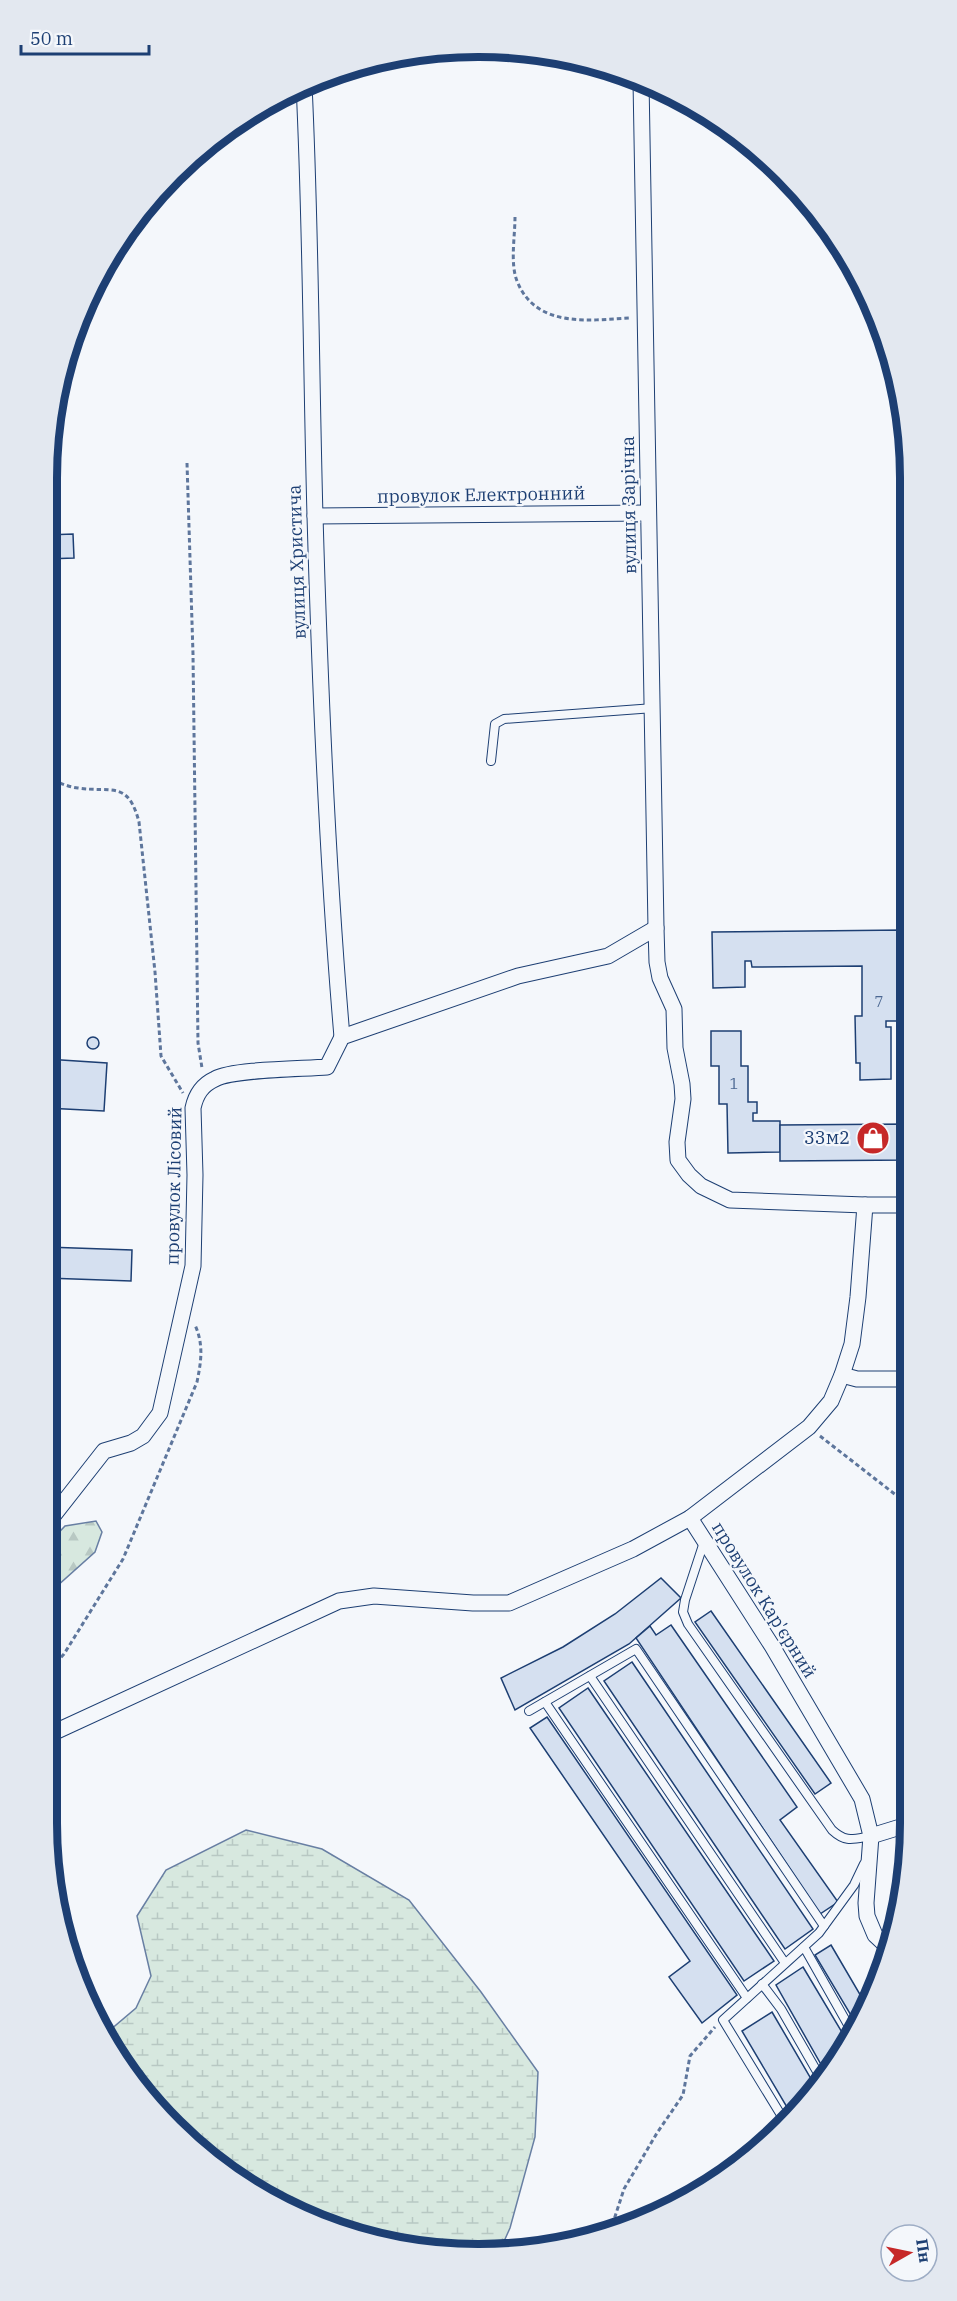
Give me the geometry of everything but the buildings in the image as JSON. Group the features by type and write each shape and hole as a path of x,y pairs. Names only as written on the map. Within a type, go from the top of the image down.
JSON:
{"street":[{"name":"вулиця Зарічна","path":"641,89 657,962 660,978 674,1009 675,1048 684,1099 677,1142 678,1160 689,1176 701,1186 730,1200 900,1204"},
{"name":"вулиця Христича","path":"304,95 315,516 330,898 342,1036"},
{"name":"провулок Електронний","path":"315,516 648,513"},
{"path":"205,1085 217,1077 235,1074 327,1067 342,1036 518,976 608,956 656,928"},
{"name":"провулок Лісовий","path":"57,1511 104,1451 132,1443 143,1436 160,1413 193,1266 194,1108 195,1098 205,1085"},
{"name":"провулок Кар'єрний","path":"865,1205 852,1344 831,1401 809,1427 690,1518 772,1646 862,1799 871,1836 867,1916 874,1935 883,1943"},
{"path":"842,1375 857,1379 900,1379"},
{"path":"57,1731 339,1601 374,1596 472,1603 509,1603 633,1549 690,1518"},
{"path":"871,1836 900,1827"}],"lane":[{"path":"491,761 495,724 504,719 654,708"},
{"path":"705,1541 685,1600 683,1612 688,1624 832,1830 840,1837 851,1840 871,1836"},
{"path":"529,1711 636,1649 824,1926"},
{"path":"590,1676 785,1963"},
{"path":"545,1702 747,1998"},
{"path":"781,2116 723,2020 824,1926 854,1885 869,1855"},
{"path":"804,1947 848,2026"},
{"path":"762,1984 781,2009 818,2073"}],"path":[{"path":"515,217 514,263 517,281 526,297 540,310 554,317 580,321 644,318"},
{"path":"187,463 194,654 198,1042 205,1085"},
{"path":"57,781 76,788 120,791 129,797 134,806 139,822 154,960 161,1056 194,1108"},
{"path":"57,1662 123,1559 197,1382 202,1357 201,1345 199,1333 185,1302"},
{"path":"809,1427 900,1498"},
{"path":"613,2222 624,2189 657,2133 684,2095 690,2056 723,2020"}],"green space":[{"path":"96,1521 102,1532 95,1552 57,1586 57,1534 65,1526"},
{"path":"246,1830 322,1849 409,1900 481,1992 538,2072 535,2137 510,2228 503,2243 451,2243 423,2240 369,2230 343,2222 292,2201 268,2188 222,2157 180,2121 144,2079 111,2029 136,2008 151,1976 137,1916 166,1870"}],"place":[{"name":"33м2","path":"873,1138"}]}
